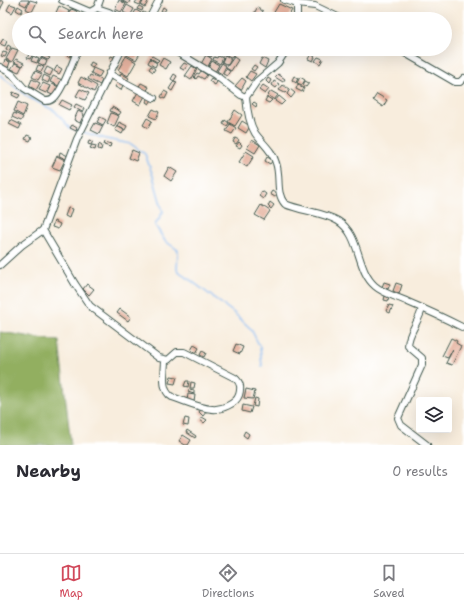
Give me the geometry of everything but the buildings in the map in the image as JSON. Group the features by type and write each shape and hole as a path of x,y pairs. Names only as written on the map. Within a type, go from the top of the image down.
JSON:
{"street":[{"path":"62,0 90,12 97,8 100,0"},
{"path":"153,12 159,0"},
{"path":"284,0 297,4 307,2 328,12"},
{"path":"297,4 297,12"},
{"path":"97,8 109,12"},
{"path":"0,67 12,74 24,88 45,101 49,101 54,98 60,90 75,56"},
{"path":"0,265 43,230 76,139 118,56"},
{"path":"184,56 215,75 241,95 246,97"},
{"path":"282,56 278,63 258,81 246,97 249,116 254,132 266,146 276,162 279,191 282,201 291,207 330,217 343,224 352,236 366,273 374,285 389,294 464,328"},
{"path":"410,56 455,82 460,82 464,78"},
{"path":"109,74 154,98"},
{"path":"43,230 90,306 148,352 162,360 170,359 177,352 184,352 229,374 240,384 237,399 226,406 213,409 172,397 165,389 165,360"},
{"path":"422,308 420,318 410,336 408,346 422,358 423,363 398,418 400,425 427,445"}],"green space":[{"path":"0,332 59,341 71,445 0,445"}],"waterway":[{"path":"0,75 28,97 55,111 70,128 79,131"},
{"path":"83,132 106,139 131,144 145,154 163,212 155,225 165,241 178,250 177,270 234,313 251,329 260,347 262,366"}]}
